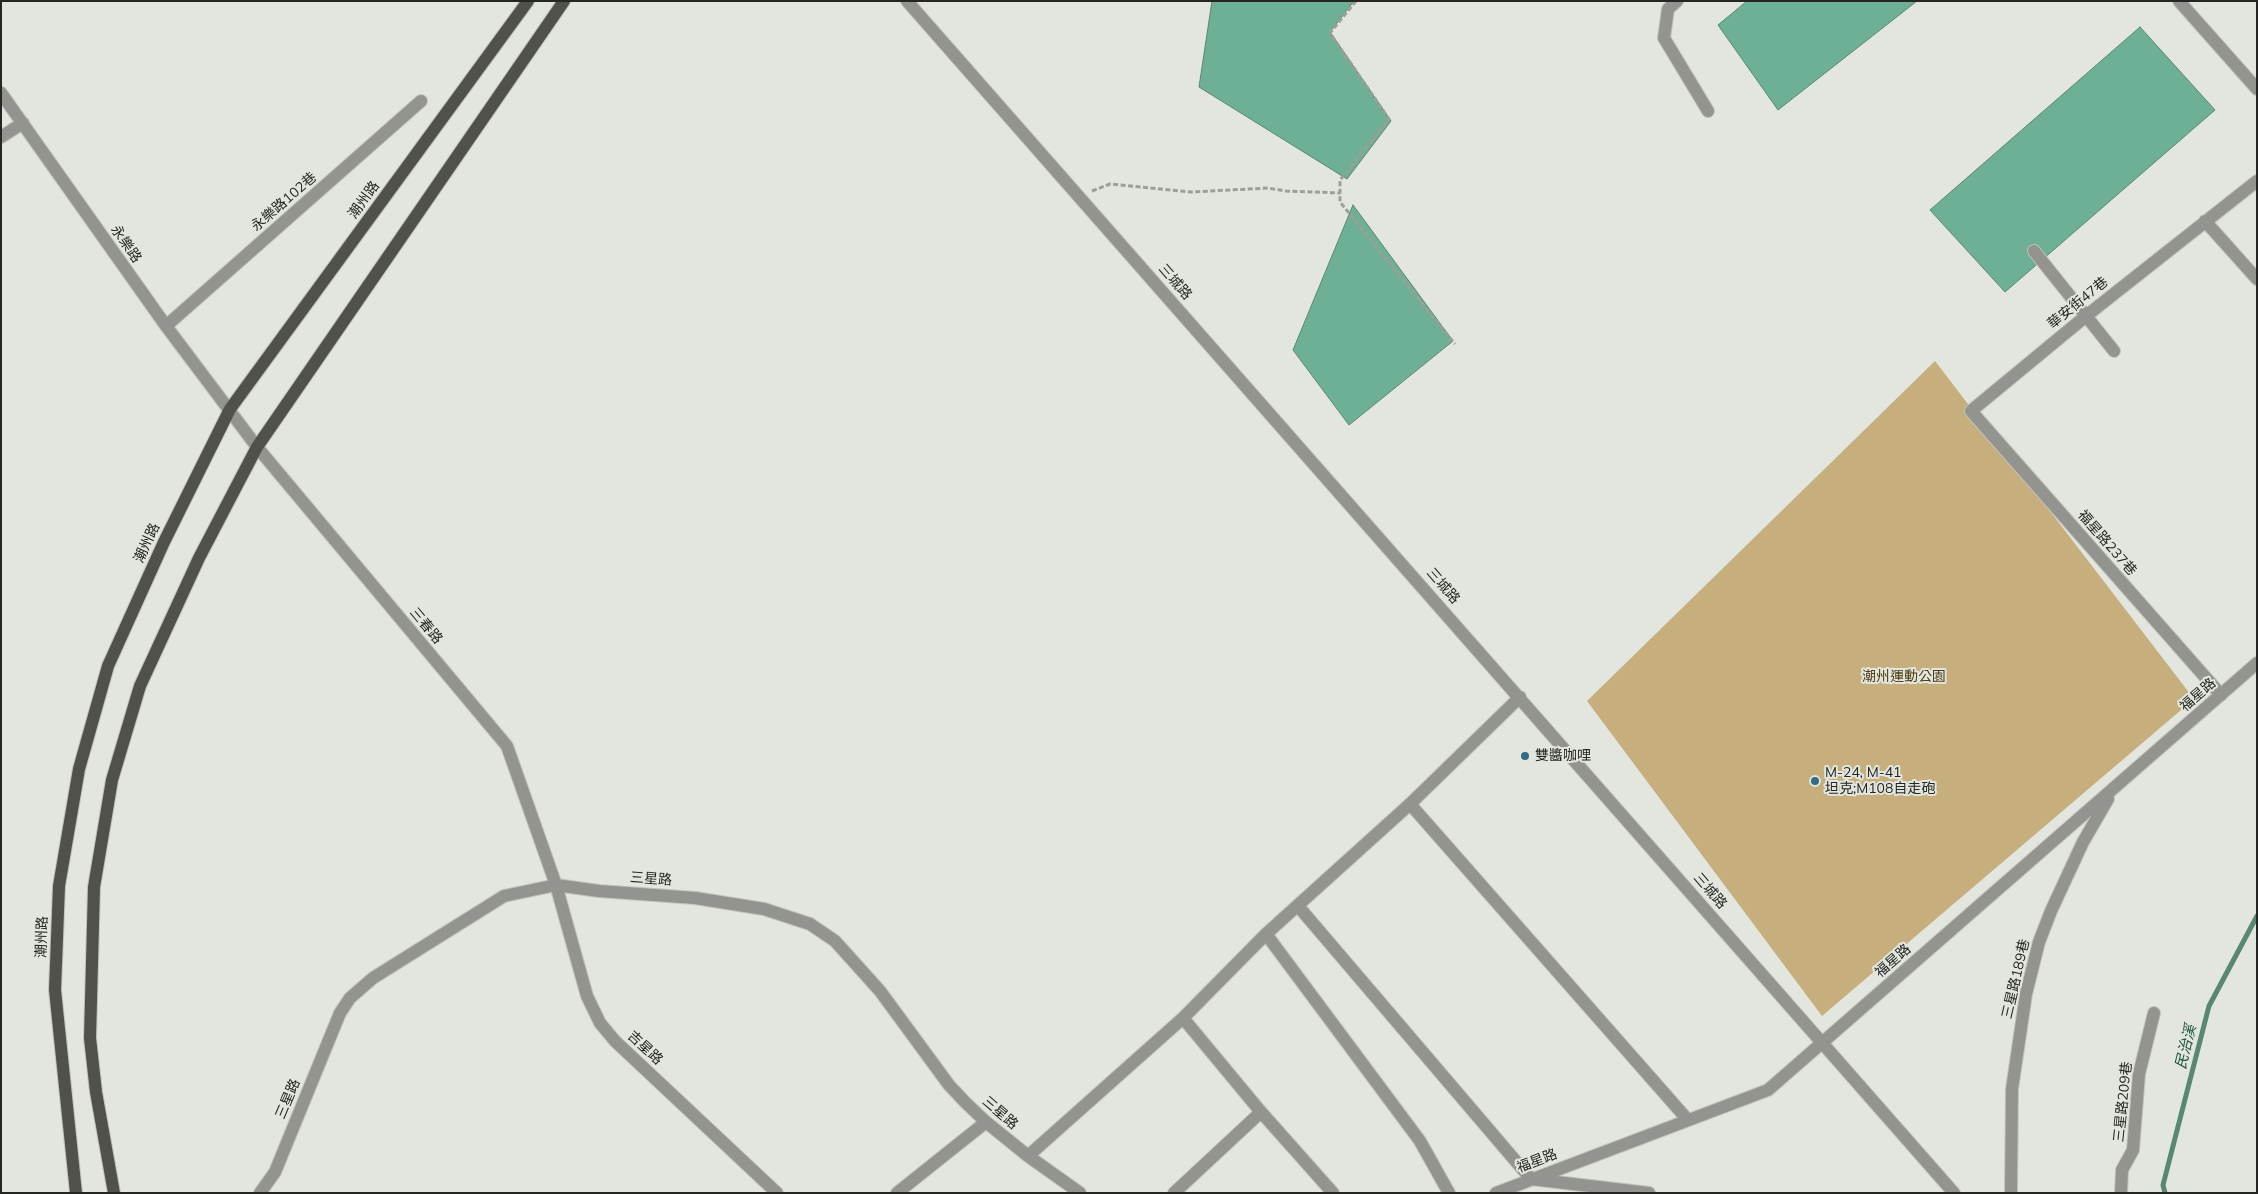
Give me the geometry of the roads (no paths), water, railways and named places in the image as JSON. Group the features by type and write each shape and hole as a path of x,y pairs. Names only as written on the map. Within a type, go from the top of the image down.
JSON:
{"main road":[{"name":"潮州路","path":"76,1193 55,990 59,886 78,769 108,666 164,542 230,409 528,1"},
{"path":"114,1193 96,1092 90,1038 94,887 112,780 140,686 199,558 257,447 564,1"}],"street":[{"name":"三城路","path":"907,1 1954,1193"},
{"path":"1677,1 1668,9 1664,38 1708,111"},
{"path":"2180,1 2257,89"},
{"name":"永樂路","path":"1,93 166,326 230,409"},
{"name":"永樂路102巷","path":"166,326 422,101"},
{"path":"1,137 23,123"},
{"name":"華安街47巷","path":"1970,411 2086,316 2257,181"},
{"path":"2205,221 2251,263 2257,279"},
{"path":"2034,251 2114,351"},
{"name":"三春路","path":"230,409 257,447 507,746 556,885"},
{"name":"福星路237巷","path":"1970,411 2221,695"},
{"name":"福星路","path":"1496,1193 1687,1119 1768,1090 2257,663"},
{"path":"1028,1156 1182,1018 1266,934 1410,804 1520,697"},
{"name":"三星路189巷","path":"2011,1193 2012,1089 2026,994 2039,942 2051,911 2083,842 2115,788"},
{"path":"1410,804 1687,1119"},
{"name":"三星路","path":"260,1193 275,1172 340,1013 350,998 373,978 504,896 556,885 695,898 764,909 810,924 835,941 880,991 949,1085 986,1122 1028,1156 1080,1193"},
{"name":"吉星路","path":"556,885 587,996 600,1024 777,1193"},
{"path":"1298,906 1531,1179 1650,1193"},
{"path":"1266,934 1420,1141 1449,1193"},
{"name":"三星路209巷","path":"2121,1193 2122,1170 2133,1150 2139,1074 2154,1013"},
{"path":"1182,1018 1260,1112 1333,1193"},
{"path":"1174,1193 1260,1112"},
{"path":"897,1193 986,1122"}],"waterway":[{"name":"民治溪","path":"2165,1193 2163,1185 2209,1006 2257,916"}],"place":[{"name":"雙醬咖哩","path":"1525,756"},
{"name":"M-24, M-41 坦克;M108自走砲","path":"1815,781"}],"park label":[{"name":"潮州運動公園","path":"1904,677"}]}
